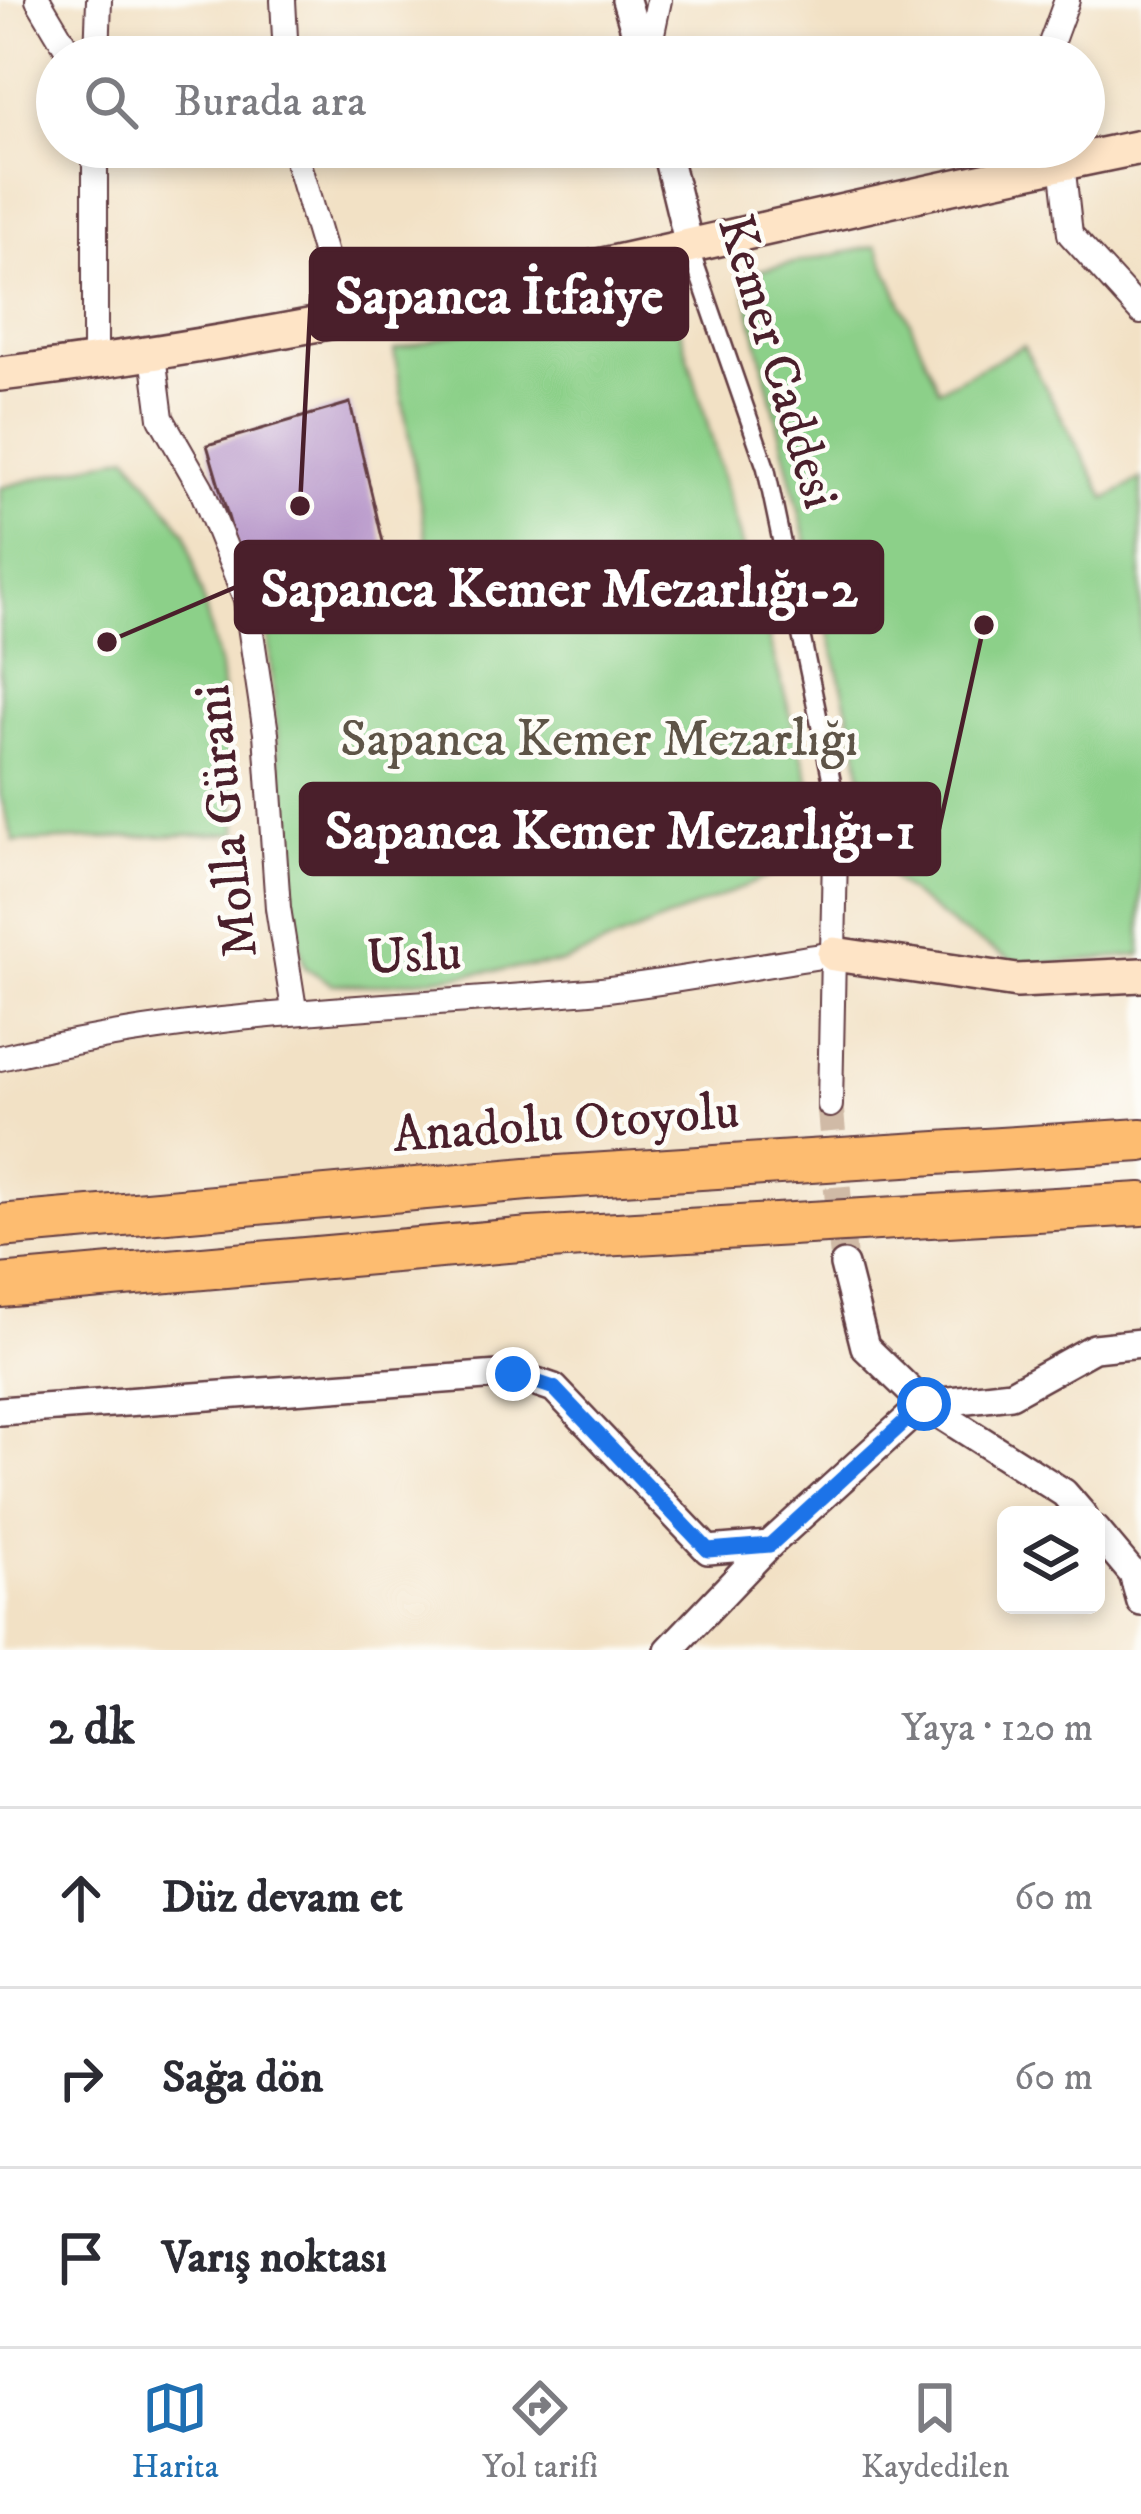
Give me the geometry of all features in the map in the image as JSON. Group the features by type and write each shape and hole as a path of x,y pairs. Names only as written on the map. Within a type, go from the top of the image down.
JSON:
{"highway":[{"name":"Anadolu Otoyolu","path":"0,1226 527,1179 1141,1140"},
{"path":"0,1286 530,1239 1141,1204"}],"main road":[{"path":"1105,154 1141,147"},
{"path":"0,374 153,355 690,249 982,168"},
{"path":"834,954 1017,981 1141,974"}],"street":[{"path":"38,0 59,36"},
{"path":"98,36 99,0"},
{"path":"283,0 285,36"},
{"path":"626,0 638,36"},
{"path":"650,36 658,0"},
{"path":"1054,36 1067,0"},
{"path":"95,168 95,363"},
{"path":"299,168 344,318"},
{"name":"Kemer Caddesi","path":"670,168 690,249 766,468 836,801 830,1105"},
{"path":"1063,168 1070,234 1141,312"},
{"name":"Molla Gürani","path":"153,355 161,418 201,488 246,599 266,734 278,908 294,1009"},
{"name":"Uslu","path":"0,1058 124,1031 294,1009 593,991 834,954"},
{"path":"844,1265 865,1347 924,1404 1064,1493 1075,1506"},
{"path":"669,1650 770,1545 924,1404 1011,1394 1094,1348 1141,1343"},
{"path":"0,1412 513,1374 554,1388 708,1550 770,1545"},
{"path":"1105,1541 1133,1574 1141,1602"}],"green space":[{"path":"877,246 939,389 1023,346 1106,499 1141,479 1141,955 1022,966 957,929 897,883 870,850 858,751 741,274"},
{"name":"Sapanca Kemer Mezarlığı","path":"666,279 817,808 803,862 562,963 374,985 332,984 305,967 294,922 265,601 442,630 394,350"},
{"path":"128,455 186,533 220,668 238,833 14,842 0,795 0,488"}],"building":[{"path":"350,403 389,567 244,571 207,445"}],"tunnel":[{"path":"830,1105 844,1265"}],"place":[{"name":"Sapanca İtfaiye","path":"300,506"},
{"name":"Sapanca Kemer Mezarlığı-1","path":"984,625"},
{"name":"Sapanca Kemer Mezarlığı-2","path":"107,642"}],"route":[{"path":"513,1374 554,1388 650,1495 708,1550 770,1545 924,1404"}]}
